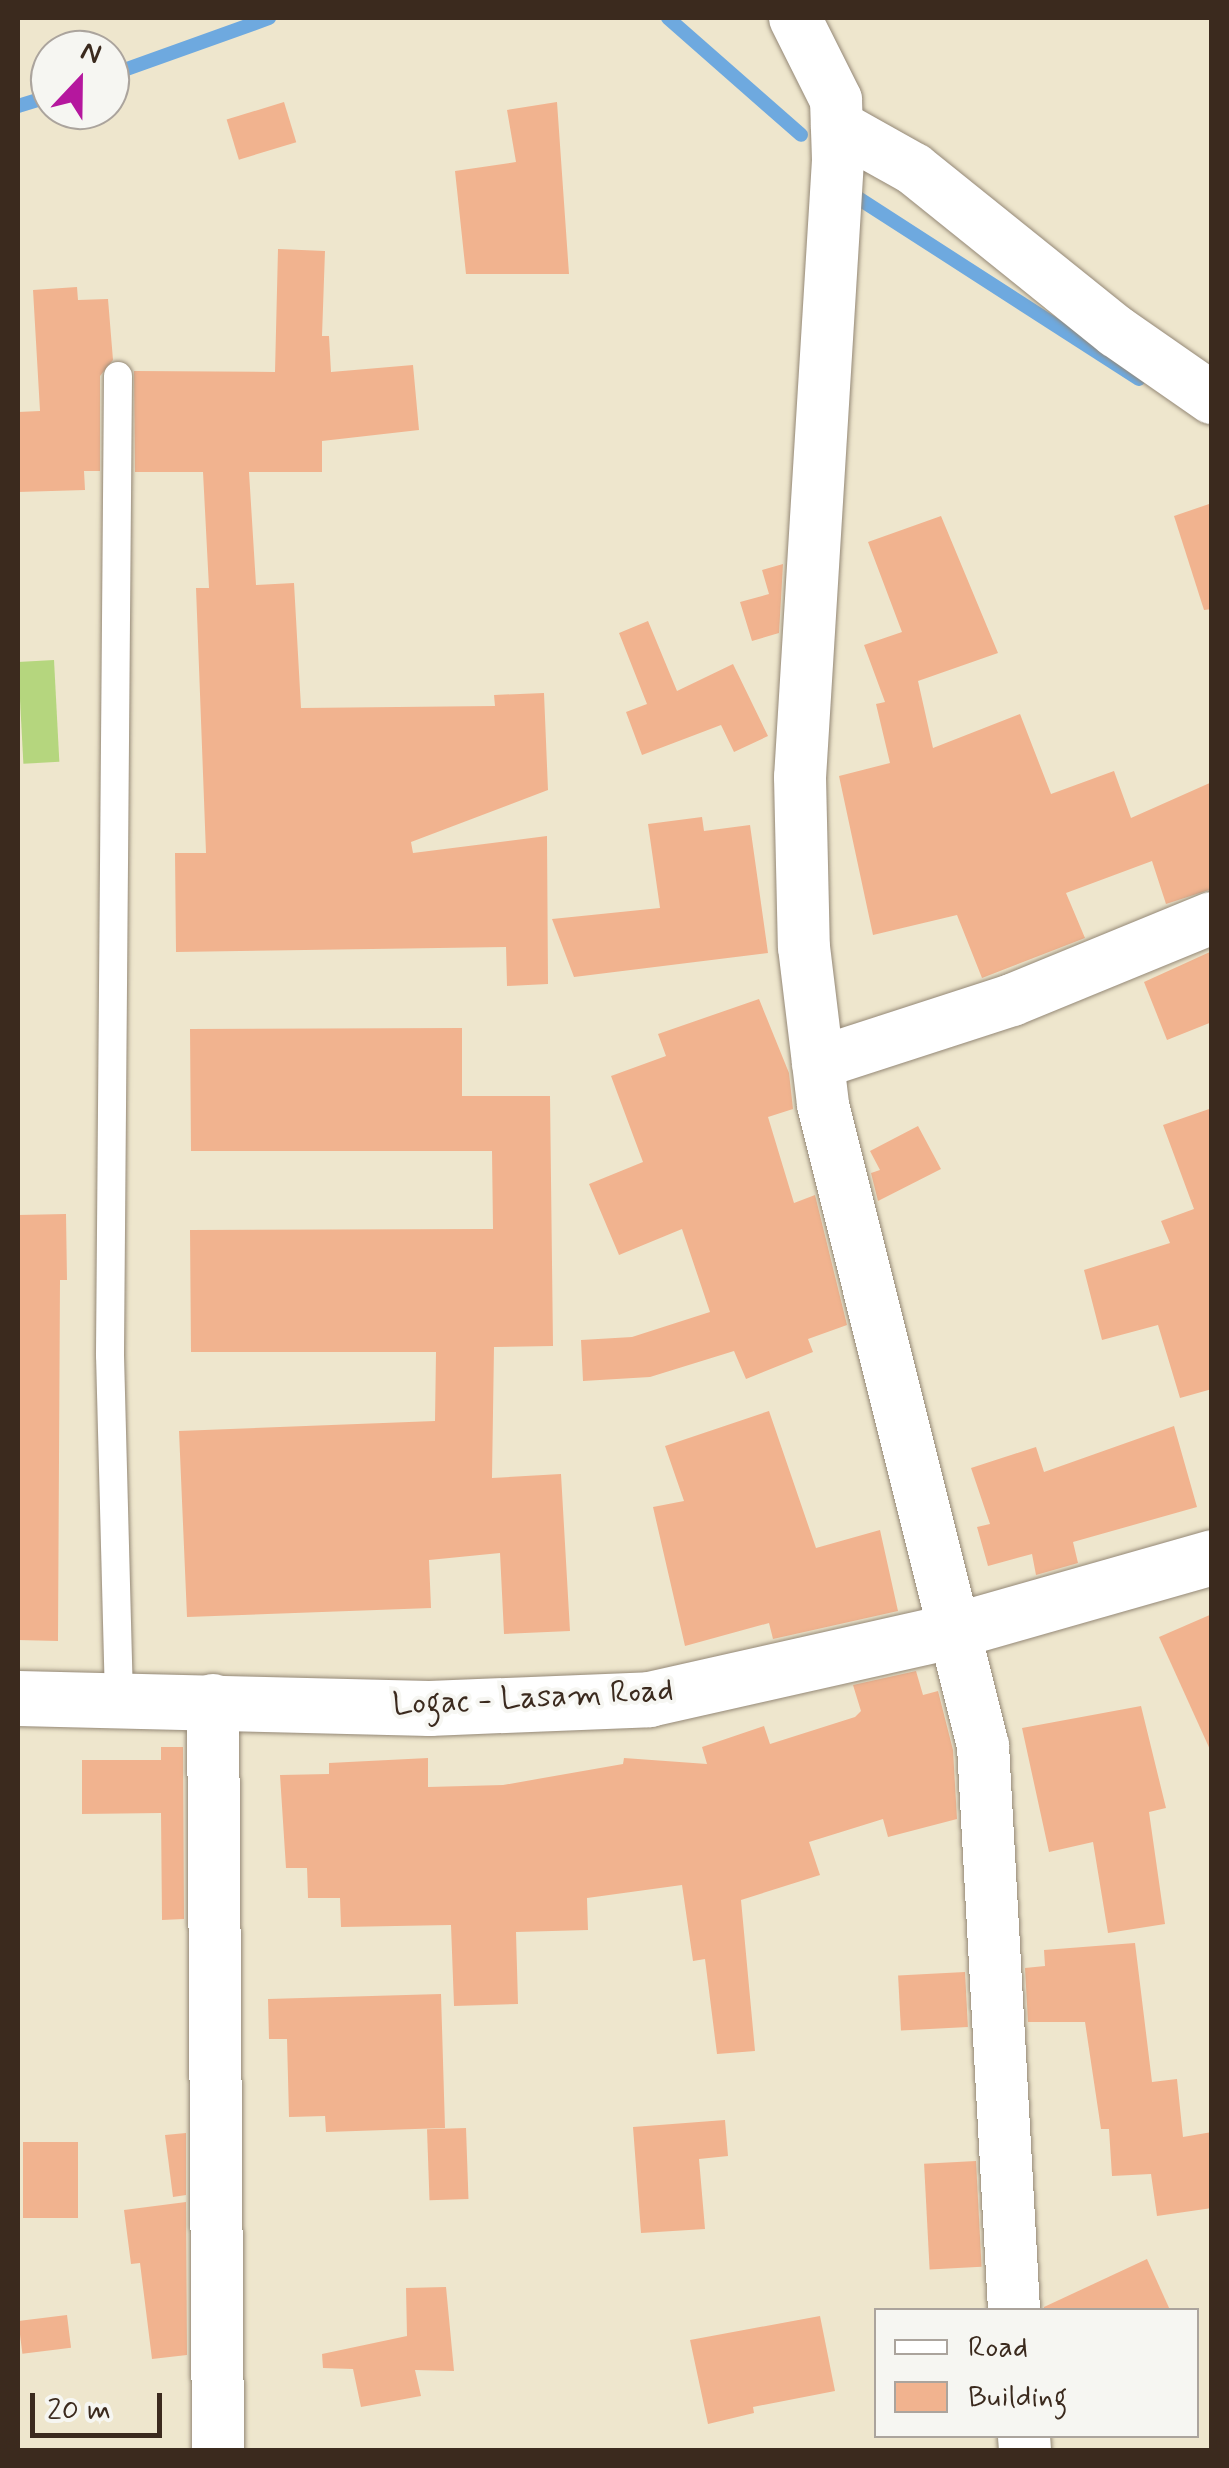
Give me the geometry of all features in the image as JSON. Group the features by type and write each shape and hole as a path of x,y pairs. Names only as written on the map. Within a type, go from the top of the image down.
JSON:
{"main road":[{"name":"Logac - Lasam Road","path":"18,1698 429,1708 649,1699 956,1630 1212,1558"}],"street":[{"path":"794,18 836,100 837,126 800,777 804,947 818,1063 984,1746 1014,2308"},
{"path":"837,126 914,169 1117,332 1212,398"},
{"path":"818,1063 1012,1000 1212,918"},
{"path":"213,1700 218,2450"}],"lane":[{"path":"118,376 110,1355 119,1699"}],"green space":[{"path":"54,660 59,762 23,764 18,662"}],"building":[{"path":"284,102 296,142 239,160 227,120"},
{"path":"557,102 569,274 466,274 455,171 516,162 507,110"},
{"path":"278,249 325,251 322,336 329,336 331,372 413,365 419,430 322,441 322,472 249,472 256,585 294,583 301,708 495,706 494,695 544,693 548,790 411,842 413,853 547,836 548,984 507,986 506,947 176,952 175,853 206,853 196,588 209,588 203,472 135,472 134,371 275,372"},
{"path":"77,287 78,300 108,299 113,360 100,376 100,471 84,471 85,490 18,492 18,412 40,411 33,290"},
{"path":"1212,503 1212,609 1204,610 1174,516"},
{"path":"941,516 998,653 918,681 933,748 1020,714 1051,794 1114,771 1131,818 1212,782 1212,889 1166,904 1152,861 1066,893 1085,938 982,978 957,915 873,935 839,776 890,763 876,704 885,702 864,645 902,632 868,542"},
{"path":"783,564 779,633 752,641 740,602 769,594 762,570"},
{"path":"648,621 677,691 733,664 768,736 734,752 721,725 642,755 626,712 647,704 619,633"},
{"path":"702,817 704,831 750,825 768,953 574,977 552,919 660,908 648,824"},
{"path":"1212,951 1212,1022 1167,1040 1144,982"},
{"path":"759,999 789,1073 793,1109 768,1117 794,1203 815,1195 847,1325 808,1339 813,1352 746,1379 734,1351 650,1377 583,1381 581,1340 632,1337 710,1312 682,1229 619,1255 589,1184 643,1162 611,1076 666,1056 658,1034"},
{"path":"462,1028 462,1096 550,1096 553,1346 494,1347 492,1478 561,1474 570,1631 504,1634 500,1553 429,1560 431,1608 187,1617 179,1431 435,1421 436,1352 191,1352 190,1230 493,1229 492,1151 191,1151 190,1029"},
{"path":"1212,1108 1212,1389 1180,1398 1158,1325 1102,1340 1084,1270 1170,1243 1161,1221 1194,1209 1163,1125"},
{"path":"918,1126 941,1169 878,1201 871,1173 880,1170 870,1151"},
{"path":"66,1214 67,1280 60,1280 58,1641 18,1640 18,1215"},
{"path":"769,1411 816,1548 880,1530 898,1611 773,1639 769,1623 685,1646 653,1507 684,1501 665,1446"},
{"path":"1174,1426 1197,1507 1073,1542 1078,1563 1036,1575 1032,1554 988,1566 977,1527 990,1524 971,1468 1036,1447 1044,1472"},
{"path":"1212,1614 1212,1754 1159,1637"},
{"path":"916,1671 923,1695 938,1691 953,1750 957,1819 888,1837 883,1819 809,1842 820,1875 741,1900 755,2051 717,2054 705,1959 693,1961 682,1885 587,1898 588,1930 516,1932 518,2004 454,2006 451,1925 341,1927 340,1898 308,1898 307,1868 286,1868 280,1775 329,1774 329,1763 428,1758 428,1787 503,1785 623,1764 624,1758 707,1764 702,1747 764,1726 770,1744 855,1717 861,1711 853,1685"},
{"path":"1141,1706 1166,1808 1149,1812 1165,1924 1108,1933 1093,1842 1049,1852 1022,1728"},
{"path":"161,1747 183,1747 184,1919 162,1920 161,1813 82,1814 82,1760 161,1760"},
{"path":"1135,1943 1152,2082 1177,2079 1183,2137 1212,2132 1212,2208 1157,2216 1151,2174 1112,2176 1109,2129 1101,2129 1085,2022 1028,2022 1025,1968 1045,1966 1044,1950"},
{"path":"965,1972 968,2027 901,2030 898,1976"},
{"path":"441,1994 445,2128 326,2132 325,2116 289,2117 287,2039 269,2039 268,1999"},
{"path":"725,2120 728,2156 699,2159 705,2229 641,2233 633,2127"},
{"path":"466,2128 468,2199 430,2200 427,2129"},
{"path":"186,2133 186,2195 173,2197 165,2135"},
{"path":"23,2142 78,2142 78,2218 23,2218"},
{"path":"976,2161 982,2267 930,2270 924,2164"},
{"path":"186,2202 187,2355 152,2359 140,2263 131,2264 124,2210"},
{"path":"1147,2259 1169,2308 1044,2308"},
{"path":"446,2287 454,2371 415,2370 421,2396 361,2407 353,2369 323,2368 322,2354 407,2336 406,2288"},
{"path":"67,2315 71,2348 22,2354 18,2321"},
{"path":"820,2316 835,2391 753,2407 754,2413 708,2424 690,2340"}],"waterway":[{"path":"130,68 269,18"},
{"path":"668,18 801,135"},
{"path":"18,106 30,102"},
{"path":"858,198 1139,379"}]}
